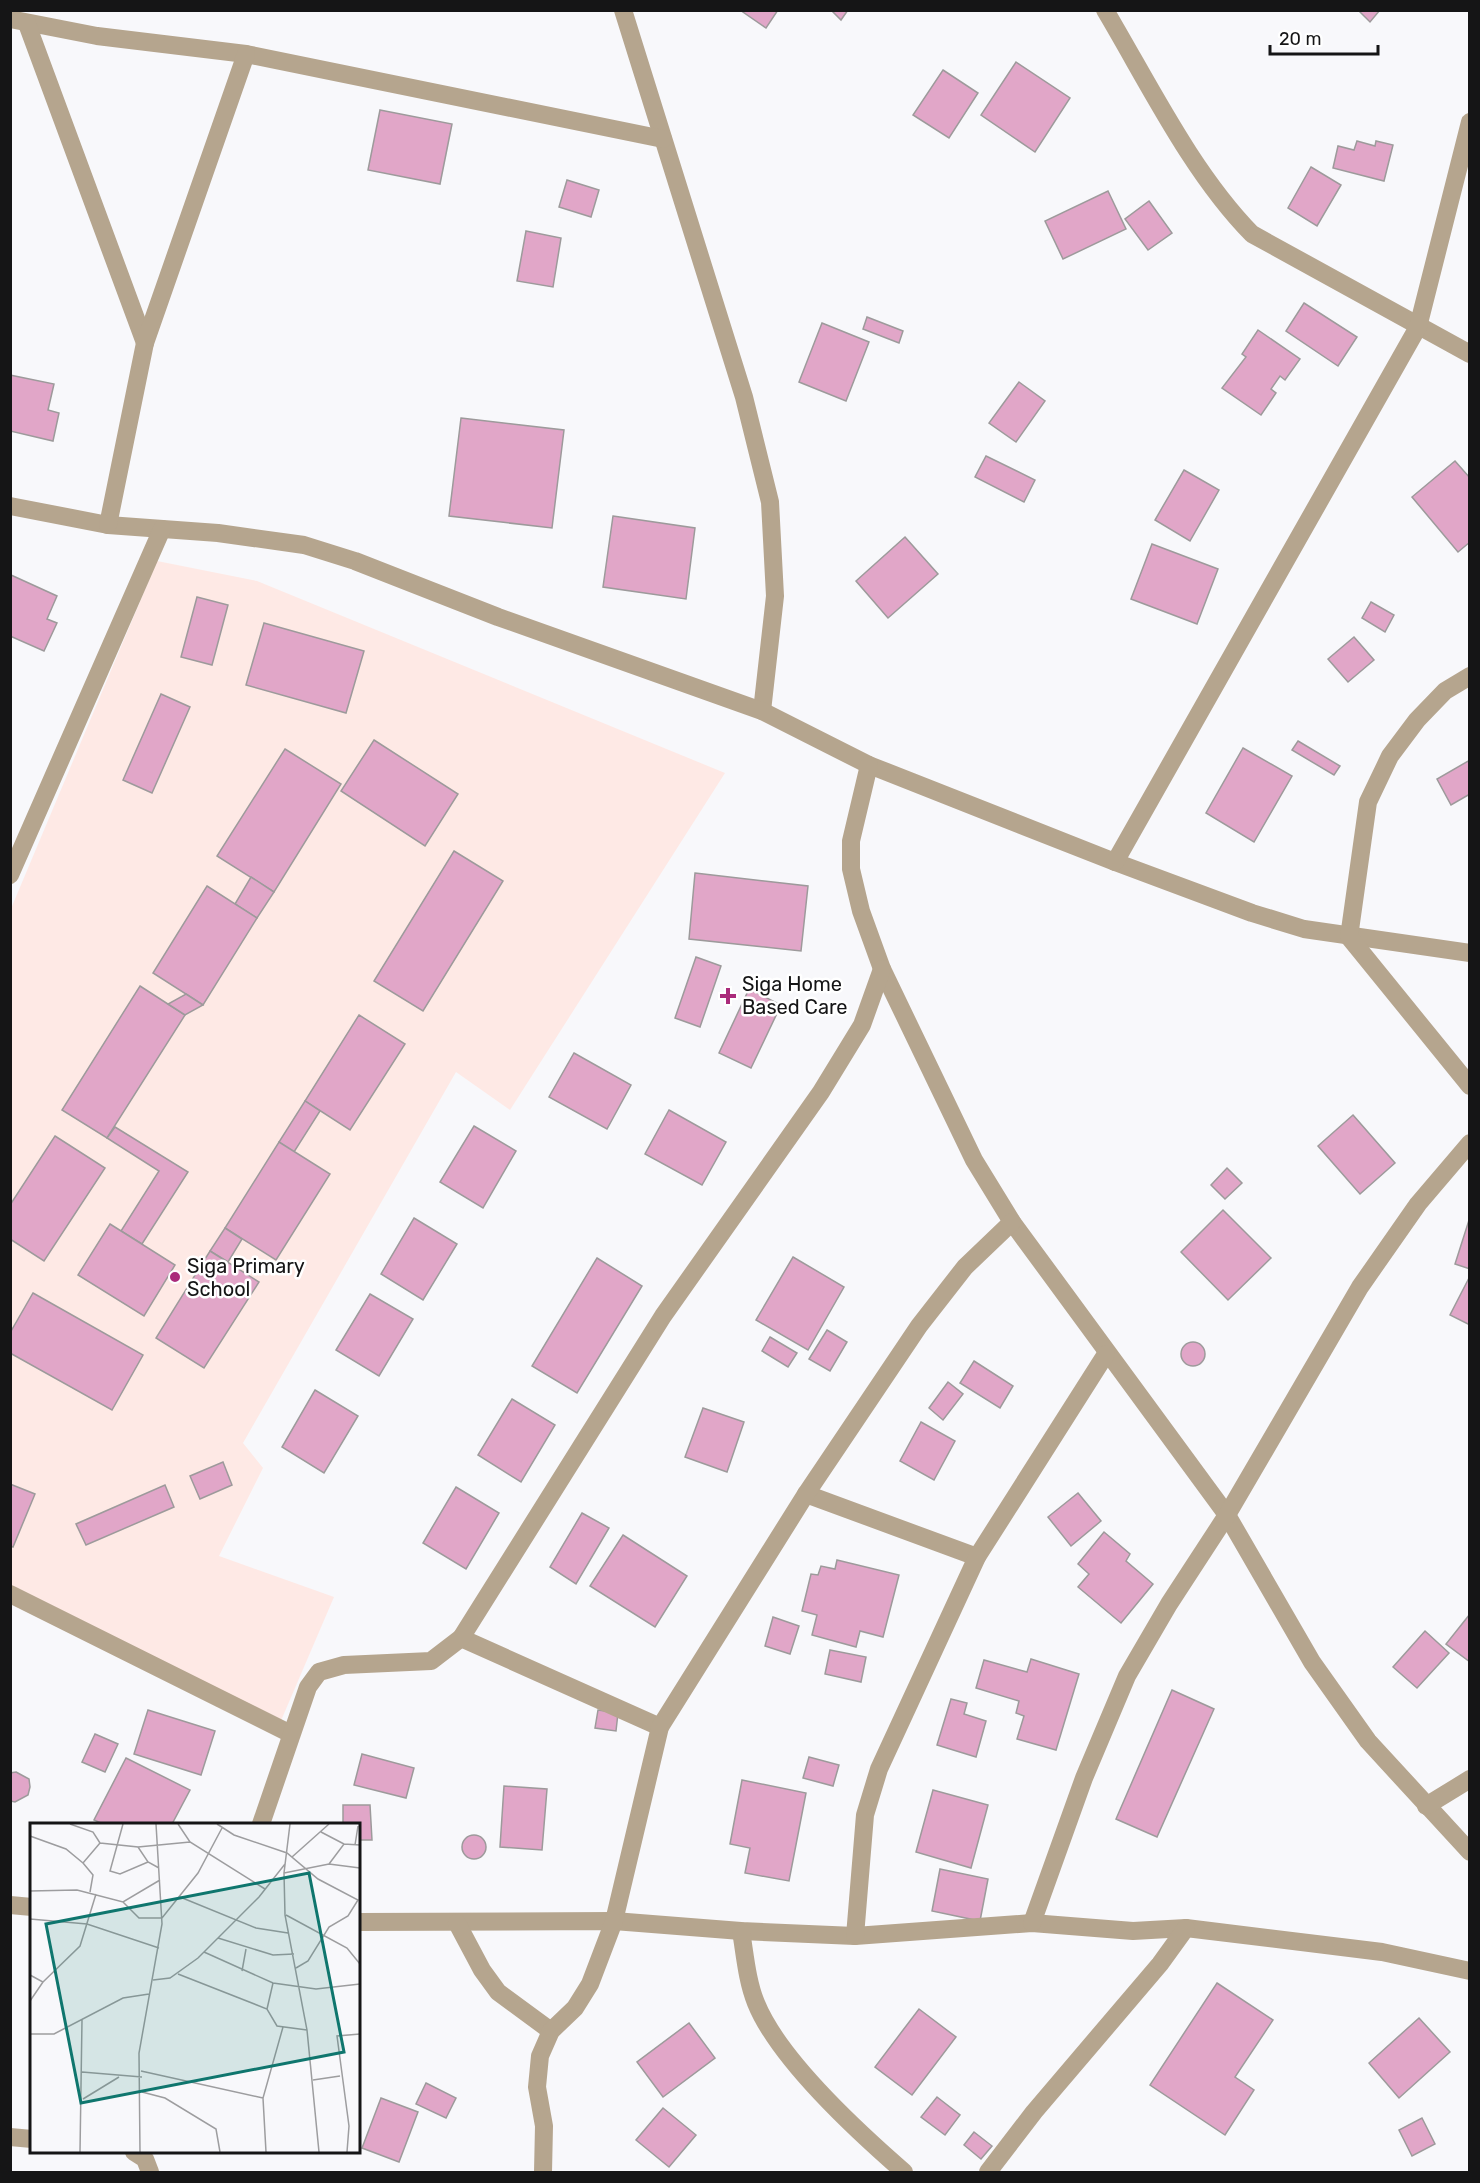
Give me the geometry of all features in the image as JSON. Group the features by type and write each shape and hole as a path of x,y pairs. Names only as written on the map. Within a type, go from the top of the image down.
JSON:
{"street":[{"path":"623,10 744,397 770,501 776,596 762,711"},
{"path":"1105,10 1208,181 1228,209 1252,234 1470,354"},
{"path":"19,21 97,36 246,54 663,139"},
{"path":"19,21 145,343"},
{"path":"108,525 145,343 246,54"},
{"path":"1115,862 1418,327 1470,122"},
{"path":"10,506 108,525 218,533 304,545 355,561 498,617 762,711 869,765 1115,862 1293,926 1349,937 1470,953"},
{"path":"10,875 162,529"},
{"path":"1470,676 1445,691 1417,720 1390,756 1368,802 1349,937 1470,1086"},
{"path":"869,765 850,841 851,869 861,911 882,969 974,1160 1012,1222 1106,1354 1227,1515 1312,1662 1368,1741 1470,1852"},
{"path":"261,1823 308,1687 319,1672 344,1665 431,1661 461,1638 663,1316 821,1092 862,1025 882,969"},
{"path":"1032,1923 1084,1778 1127,1676 1169,1604 1227,1515 1360,1287 1418,1204 1470,1143"},
{"path":"543,2172 544,2126 537,2087 540,2056 551,2031 575,2008 590,1984 614,1921 660,1727 806,1494 919,1326 965,1267 1012,1222"},
{"path":"855,1936 865,1815 879,1769 977,1557 1106,1354"},
{"path":"806,1494 977,1557"},
{"path":"10,1594 291,1734"},
{"path":"461,1638 660,1727"},
{"path":"1426,1806 1470,1779"},
{"path":"10,1905 30,1907"},
{"path":"360,1922 614,1921 741,1931 855,1936 1032,1923 1133,1931 1186,1928 1382,1952 1470,1971"},
{"path":"457,1923 482,1970 498,1992 551,2031"},
{"path":"988,2172 1034,2112 1160,1964 1186,1928"},
{"path":"741,1931 753,1995 778,2042 870,2143 904,2172"},
{"path":"10,2137 30,2139"},
{"path":"137,2153 146,2159 150,2172"}],"shaded area":[{"name":"Siga Primary School","path":"157,561 257,581 725,773 510,1110 456,1072 243,1443 263,1468 219,1556 334,1597 280,1723 11,1590 10,911"}],"building":[{"path":"740,10 778,10 766,28"},
{"path":"831,10 848,10 841,20"},
{"path":"1358,10 1380,10 1370,22"},
{"path":"1016,62 1070,98 1035,152 981,115"},
{"path":"943,70 978,93 949,138 913,115"},
{"path":"380,110 452,124 440,184 368,170"},
{"path":"1357,141 1375,146 1376,141 1393,145 1384,181 1333,168 1338,146 1354,150"},
{"path":"1311,167 1341,185 1317,226 1288,208"},
{"path":"567,180 599,190 591,217 559,207"},
{"path":"1108,191 1126,229 1063,259 1045,221"},
{"path":"1149,201 1172,233 1148,250 1125,219"},
{"path":"526,231 561,238 553,287 517,281"},
{"path":"1304,303 1357,337 1338,366 1286,331"},
{"path":"867,317 903,331 899,343 863,329"},
{"path":"822,323 869,342 846,401 799,382"},
{"path":"1258,330 1300,359 1285,380 1280,376 1271,389 1276,393 1261,415 1222,388 1246,357 1242,354"},
{"path":"10,375 54,384 48,410 59,413 53,441 10,431"},
{"path":"1019,382 1045,401 1016,442 989,423"},
{"path":"461,418 564,430 552,528 449,516"},
{"path":"986,456 1035,480 1024,502 975,477"},
{"path":"1455,461 1470,478 1470,542 1458,552 1412,497"},
{"path":"1184,470 1219,490 1190,541 1155,520"},
{"path":"613,516 695,528 686,599 603,587"},
{"path":"905,537 938,574 888,618 856,581"},
{"path":"1152,544 1218,569 1197,624 1131,599"},
{"path":"11,575 57,596 47,619 57,623 44,651 10,636"},
{"path":"197,597 228,605 212,665 181,657"},
{"path":"1371,602 1394,615 1385,632 1362,618"},
{"path":"264,623 364,651 346,713 246,685"},
{"path":"1354,637 1374,660 1348,682 1328,659"},
{"path":"161,694 190,707 152,793 123,780"},
{"path":"374,740 458,794 425,846 341,791"},
{"path":"1298,741 1340,766 1334,775 1292,750"},
{"path":"1243,748 1292,776 1254,842 1206,813"},
{"path":"285,749 341,784 274,892 217,856"},
{"path":"1470,760 1470,794 1451,805 1437,779"},
{"path":"454,851 503,881 423,1011 374,981"},
{"path":"695,873 808,886 801,951 689,939"},
{"path":"251,877 274,892 257,918 235,904"},
{"path":"207,886 257,918 203,1005 153,973"},
{"path":"696,957 721,966 700,1027 675,1018"},
{"path":"140,986 185,1015 107,1138 62,1110"},
{"path":"749,989 781,1005 751,1068 719,1053"},
{"path":"186,994 203,1005 185,1015 168,1004"},
{"path":"359,1015 405,1044 350,1130 305,1101"},
{"path":"574,1053 631,1085 607,1129 549,1097"},
{"path":"305,1101 320,1111 294,1152 279,1142"},
{"path":"669,1110 726,1142 702,1185 645,1154"},
{"path":"1353,1115 1395,1163 1360,1194 1318,1146"},
{"path":"474,1126 516,1151 483,1208 440,1182"},
{"path":"115,1127 188,1172 142,1244 121,1231 159,1171 107,1138"},
{"path":"55,1136 105,1168 44,1261 10,1239 10,1205"},
{"path":"279,1142 330,1174 276,1260 225,1228"},
{"path":"1227,1168 1242,1183 1225,1199 1211,1185"},
{"path":"1223,1210 1271,1258 1228,1300 1181,1252"},
{"path":"1470,1217 1470,1269 1455,1264"},
{"path":"414,1218 457,1244 423,1300 381,1274"},
{"path":"110,1224 175,1265 144,1316 78,1275"},
{"path":"225,1228 242,1239 228,1262 210,1251"},
{"path":"210,1251 259,1282 204,1368 156,1338"},
{"path":"793,1257 844,1287 808,1350 756,1320"},
{"path":"597,1258 642,1286 577,1393 532,1366"},
{"path":"1470,1276 1470,1325 1450,1315"},
{"path":"33,1293 143,1355 112,1410 10,1353 10,1333"},
{"path":"370,1294 413,1319 379,1376 336,1350"},
{"path":"827,1330 847,1342 830,1371 809,1359"},
{"path":"770,1337 797,1353 788,1367 762,1351"},
{"path":"1193,1342 1201,1346 1205,1354 1201,1362 1193,1366 1185,1362 1181,1354 1185,1346"},
{"path":"974,1361 1013,1386 1000,1408 960,1383"},
{"path":"948,1382 963,1394 943,1420 929,1408"},
{"path":"315,1390 358,1416 324,1473 282,1447"},
{"path":"512,1399 555,1425 521,1482 478,1455"},
{"path":"703,1408 744,1422 727,1472 685,1457"},
{"path":"921,1422 955,1441 934,1480 900,1461"},
{"path":"223,1462 232,1485 200,1499 190,1476"},
{"path":"10,1484 35,1494 13,1547 10,1546"},
{"path":"165,1485 174,1507 86,1545 76,1524"},
{"path":"456,1487 499,1513 466,1569 423,1543"},
{"path":"1078,1493 1101,1521 1071,1546 1048,1517"},
{"path":"582,1513 609,1528 576,1584 550,1567"},
{"path":"1104,1532 1130,1554 1126,1561 1153,1584 1121,1623 1078,1587 1089,1574 1078,1564"},
{"path":"623,1535 687,1576 655,1627 590,1586"},
{"path":"837,1560 899,1575 883,1637 860,1631 856,1647 812,1635 817,1615 802,1611 811,1574 818,1575 821,1566 835,1569"},
{"path":"1470,1614 1470,1662 1446,1644"},
{"path":"773,1617 799,1626 790,1654 765,1646"},
{"path":"1425,1631 1449,1653 1417,1688 1393,1667"},
{"path":"830,1650 866,1657 861,1682 825,1674"},
{"path":"1031,1659 1079,1674 1056,1750 1017,1739 1024,1716 1016,1713 1019,1701 976,1688 984,1660 1027,1672"},
{"path":"1172,1690 1214,1709 1157,1837 1116,1819"},
{"path":"951,1699 967,1703 964,1714 986,1721 976,1757 937,1745"},
{"path":"148,1710 215,1731 201,1775 134,1754"},
{"path":"598,1710 618,1713 616,1731 595,1728"},
{"path":"95,1734 118,1744 105,1772 82,1762"},
{"path":"362,1754 414,1768 406,1798 354,1785"},
{"path":"809,1757 839,1765 833,1786 803,1778"},
{"path":"126,1758 190,1790 173,1823 101,1823 94,1820"},
{"path":"16,1772 29,1779 30,1787 28,1795 15,1802 10,1801 10,1773"},
{"path":"742,1780 806,1793 789,1881 745,1873 750,1848 730,1844"},
{"path":"504,1786 547,1789 542,1850 500,1847"},
{"path":"933,1790 988,1805 971,1868 916,1852"},
{"path":"343,1805 370,1805 372,1840 360,1840 360,1823 343,1823"},
{"path":"474,1835 483,1838 486,1847 483,1856 474,1859 465,1856 462,1847 465,1838"},
{"path":"940,1869 988,1879 980,1921 932,1911"},
{"path":"1217,1983 1273,2020 1235,2077 1254,2090 1225,2135 1150,2085"},
{"path":"919,2009 956,2037 912,2095 875,2067"},
{"path":"1419,2018 1450,2052 1399,2098 1369,2063"},
{"path":"689,2023 715,2058 663,2097 637,2062"},
{"path":"426,2083 456,2098 446,2118 416,2104"},
{"path":"937,2097 960,2115 945,2135 921,2117"},
{"path":"381,2098 418,2112 399,2162 362,2148"},
{"path":"663,2108 696,2135 669,2167 636,2140"},
{"path":"1422,2118 1435,2144 1412,2156 1399,2130"},
{"path":"974,2132 992,2146 981,2159 964,2145"}],"place":[{"name":"Siga Home Based Care","path":"728,996"},
{"name":"Siga Primary School","path":"175,1277"}]}
